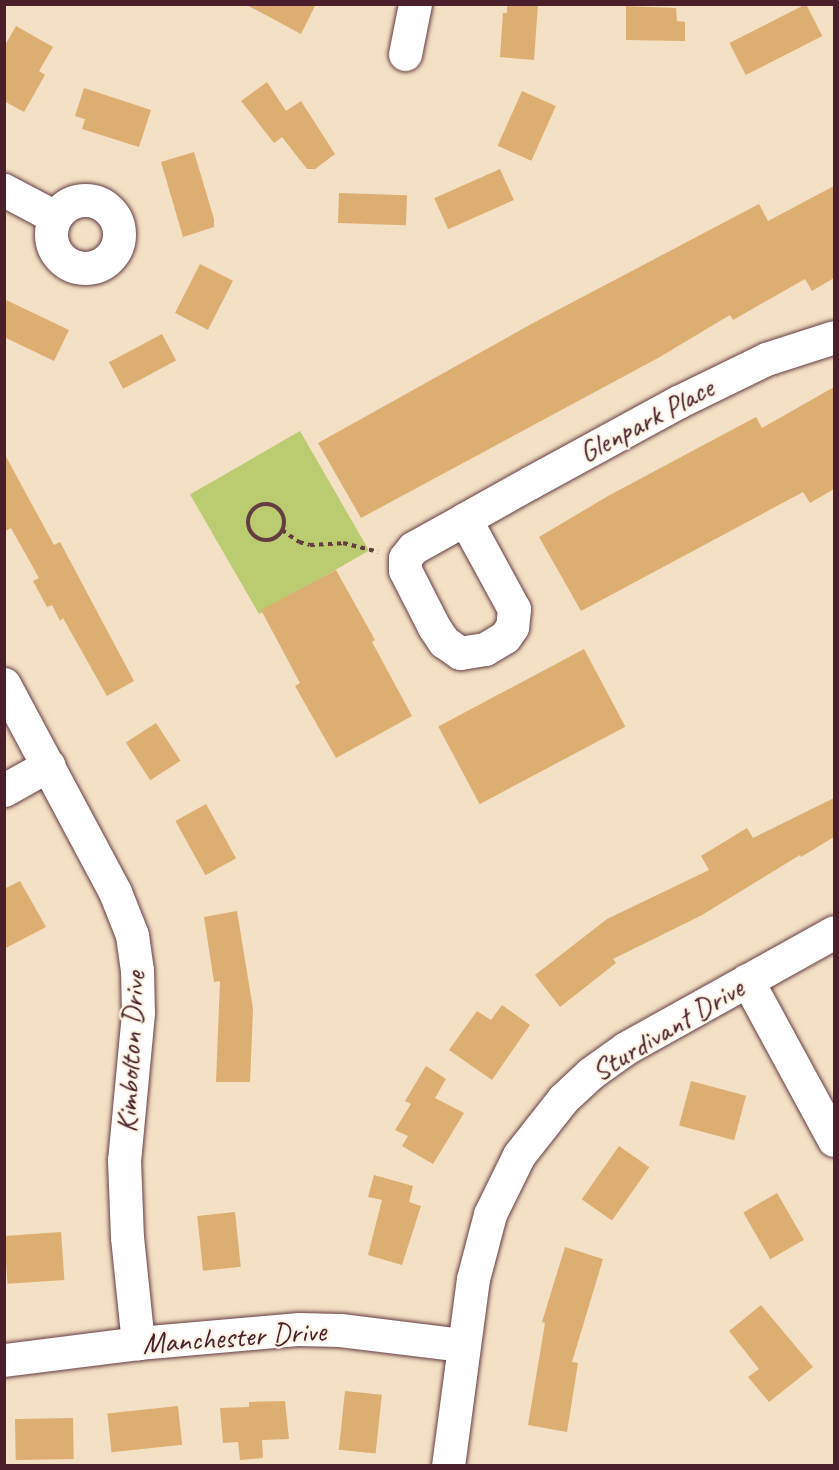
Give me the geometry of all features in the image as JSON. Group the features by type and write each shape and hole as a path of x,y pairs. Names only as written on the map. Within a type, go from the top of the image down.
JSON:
{"street":[{"path":"405,54 415,4"},
{"path":"4,190 55,218"},
{"name":"Glenpark Place","path":"465,519 678,402 766,359 834,337"},
{"name":"Kimbolton Drive","path":"4,684 115,892 132,935 137,970 138,1013 124,1160 127,1238 138,1343"},
{"path":"4,790 49,765"},
{"name":"Sturdivant Drive","path":"448,1466 473,1279 490,1215 519,1155 538,1129 584,1079 626,1048 834,932"},
{"path":"747,980 834,1140"},
{"name":"Manchester Drive","path":"4,1360 138,1343 299,1329 340,1330 463,1344"}],"path":[{"path":"271,505 281,513 282,530 274,538 257,538 249,530 250,513 259,506 271,505"},
{"path":"282,530 299,542 343,543 378,552"}],"green space":[{"path":"300,431 369,551 259,614 190,494"}],"building":[{"path":"245,4 316,4 301,34"},
{"path":"507,4 538,4 534,60 500,57 503,13 507,13"},
{"path":"806,4 822,36 746,75 729,43"},
{"path":"626,6 676,8 677,21 685,22 685,41 626,40"},
{"path":"16,26 53,47 39,71 45,75 24,112 4,101 4,47"},
{"path":"267,82 286,111 301,101 335,154 315,169 307,169 282,137 274,143 241,101"},
{"path":"84,88 151,110 139,147 82,129 85,119 75,116"},
{"path":"522,91 556,106 531,161 498,146"},
{"path":"194,152 214,219 214,227 183,237 161,162"},
{"path":"500,169 514,200 448,229 434,198"},
{"path":"834,186 834,278 812,291 805,279 733,320 730,315 658,358 361,518 318,443 535,322 759,204 768,221"},
{"path":"339,193 407,195 406,225 338,223"},
{"path":"200,264 233,281 208,330 175,313"},
{"path":"4,299 69,330 54,361 4,337"},
{"path":"162,334 176,360 123,389 109,362"},
{"path":"834,387 834,489 810,503 803,492 581,611 539,537 608,496 756,417 762,428"},
{"path":"4,453 54,545 60,542 134,681 107,696 63,618 60,621 52,605 47,607 33,581 39,578 11,528 4,532"},
{"path":"336,570 375,640 372,642 412,716 336,758 295,686 300,683 261,610"},
{"path":"584,649 625,727 480,804 438,726"},
{"path":"156,723 181,761 150,780 126,743"},
{"path":"834,798 834,837 801,857 800,855 702,915 613,959 616,963 560,1007 535,975 607,919 709,870 701,856 747,828 753,838"},
{"path":"206,804 236,858 205,875 175,821"},
{"path":"20,881 46,927 4,949 4,889"},
{"path":"237,911 253,1009 250,1082 216,1082 220,981 214,982 204,917"},
{"path":"502,1005 530,1025 492,1080 449,1050 477,1011 491,1020"},
{"path":"426,1066 446,1079 435,1098 464,1113 433,1164 402,1146 408,1136 395,1130 411,1104 405,1101"},
{"path":"691,1081 746,1096 734,1140 679,1125"},
{"path":"619,1146 649,1167 612,1220 582,1199"},
{"path":"374,1175 413,1186 409,1202 421,1206 402,1265 368,1255 382,1200 368,1197"},
{"path":"777,1193 804,1240 770,1259 743,1212"},
{"path":"235,1212 241,1267 203,1271 197,1216"},
{"path":"61,1232 64,1280 7,1284 4,1236"},
{"path":"565,1247 603,1259 572,1362 578,1363 567,1432 528,1425 545,1323 542,1322"},
{"path":"761,1305 813,1367 769,1402 748,1377 759,1369 729,1331"},
{"path":"345,1391 382,1395 376,1454 339,1450"},
{"path":"285,1401 289,1439 262,1440 263,1458 240,1460 238,1442 223,1443 220,1408 249,1407 249,1402"},
{"path":"178,1406 182,1445 111,1452 107,1413"},
{"path":"73,1418 74,1459 16,1460 15,1419"}]}
